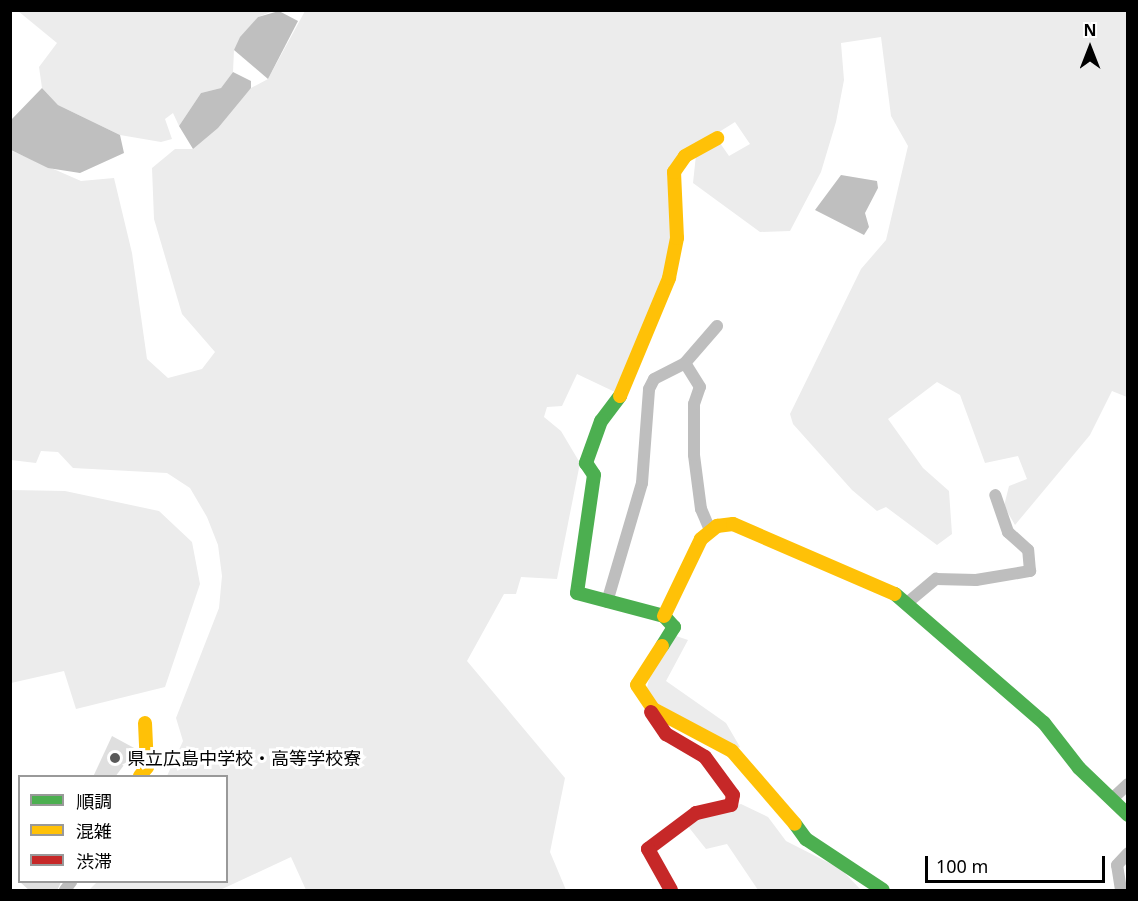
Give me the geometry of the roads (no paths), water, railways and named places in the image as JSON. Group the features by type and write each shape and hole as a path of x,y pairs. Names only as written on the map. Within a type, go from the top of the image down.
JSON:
{"street":[{"path":"717,138 685,156 674,172 677,238 669,278 622,393 601,421 586,463 594,475 577,593 664,616 674,627 637,685 653,709 732,750 778,799 806,839 883,891"},
{"path":"607,602 642,483 650,389 654,379 686,363 717,326"},
{"path":"686,363 700,387 694,404 694,455 701,509 710,530"},
{"path":"907,603 936,579 976,580 1030,571 1028,550 1008,532 995,495"},
{"path":"664,616 694,550 710,530 733,524 907,603 1044,723 1112,800 1128,814"},
{"path":"653,709 650,713 666,734 705,757 733,795 731,805 696,813 648,849 671,891"},
{"path":"141,775 147,767 146,723"},
{"path":"1112,800 1128,784"},
{"path":"1121,891 1117,865 1128,853"}],"place":[{"name":"県立広島中学校・高等学校寮","path":"115,758"}]}
